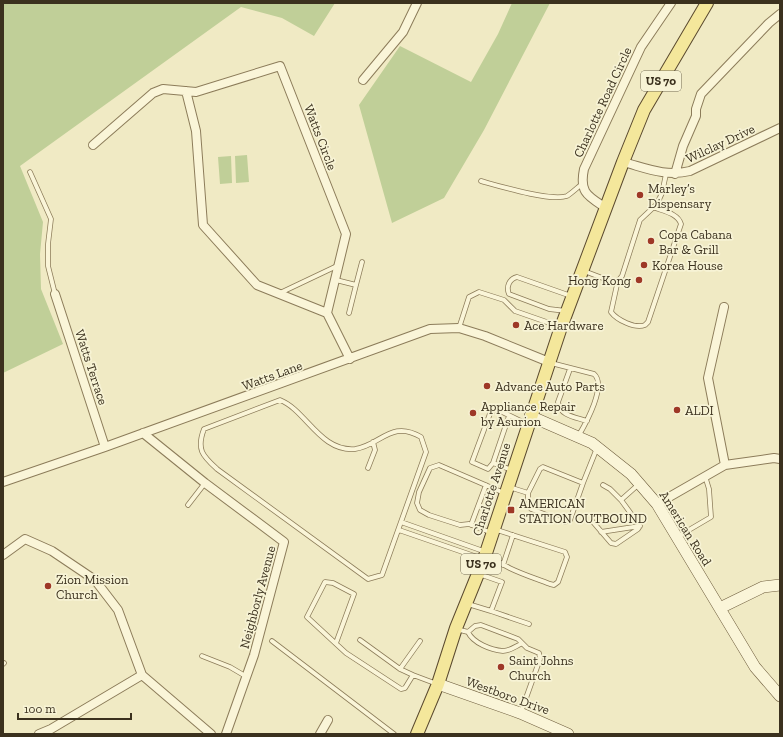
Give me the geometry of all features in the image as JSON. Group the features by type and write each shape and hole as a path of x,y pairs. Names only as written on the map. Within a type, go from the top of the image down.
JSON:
{"main road":[{"name":"US 70","path":"623,162 644,110 707,3"},
{"name":"Charlotte Avenue","path":"417,734 438,684 456,628 485,555 512,470 561,327 623,162"}],"street":[{"path":"362,80 403,32 417,3"},
{"name":"Charlotte Road Circle","path":"582,184 584,169 641,47 671,3"},
{"path":"675,174 683,146 696,116 701,94 769,23 780,14"},
{"name":"Watts Circle","path":"93,145 153,93 163,89 196,92 280,66 346,234 327,313"},
{"path":"186,91 196,131 203,225 257,285 327,313 350,359"},
{"name":"Wilclay Drive","path":"623,162 666,174 675,174 705,165 780,128"},
{"path":"582,184 586,195 606,208"},
{"name":"Watts Terrace","path":"55,294 105,447"},
{"path":"724,307 708,378 725,465"},
{"name":"Watts Lane","path":"3,482 105,447 430,330 458,328 485,336 549,362"},
{"name":"American Road","path":"529,420 579,436 598,447 631,474 657,504 755,667 780,696"},
{"name":"Neighborly Avenue","path":"144,433 205,483 284,542 254,656 226,734"},
{"path":"657,504 725,465 774,458 780,459"},
{"path":"3,555 25,539 52,551 94,580 118,610 142,675 211,734"},
{"path":"720,608 763,587 780,584"},
{"path":"39,734 51,729 142,675"},
{"name":"Westboro Drive","path":"438,684 520,713 568,734"},
{"path":"320,734 328,720"}],"lane":[{"path":"30,172 51,219 48,244 48,266 55,294"},
{"path":"583,271 613,282 622,276 640,220 657,204 662,193 666,174"},
{"path":"481,181 525,193 548,196 567,196 582,184"},
{"path":"618,280 611,312 616,318 638,326 645,325 648,322 681,224 680,220 676,216 653,207"},
{"path":"349,313 362,262"},
{"path":"278,294 339,265"},
{"path":"567,311 549,309 509,294 507,288 510,281 517,277 573,297"},
{"path":"336,280 356,285"},
{"path":"458,328 469,297 474,293 479,292 504,300 515,311 561,327"},
{"path":"549,362 570,369 594,374 599,382 598,390 587,421 579,436"},
{"path":"570,369 558,402 559,408 562,413 587,421"},
{"path":"280,400 288,404 324,440 342,447 355,449 390,433 405,430 421,437 424,442 426,452 402,522 382,575 368,579 217,469 203,456 200,450 200,438 204,429 280,400"},
{"path":"509,416 493,463 488,469 472,462 491,411 498,410 509,416 529,420"},
{"path":"368,468 374,450 373,442"},
{"path":"583,483 543,467 540,469 528,493 528,500 531,509 565,522 570,520 598,447"},
{"path":"493,463 512,470"},
{"path":"402,522 485,555 503,565 554,585 558,582 567,557 564,552 513,535 471,525 460,526 429,516 420,510 417,502 419,492 430,468 439,465 486,485 528,493"},
{"path":"677,538 711,516 710,489 705,476"},
{"path":"188,505 205,483"},
{"path":"621,500 640,484"},
{"path":"471,525 486,485"},
{"path":"603,485 610,489 621,500 640,526"},
{"path":"593,522 611,543 616,544 638,530 640,526"},
{"path":"601,532 640,526"},
{"path":"399,530 485,555"},
{"path":"503,565 513,535"},
{"path":"478,574 502,582 491,611"},
{"path":"336,643 354,594 333,583 324,582 307,617 346,653 401,689 405,688 413,675"},
{"path":"466,603 530,624"},
{"path":"468,632 475,626 481,625 518,639 521,644 539,655 520,713"},
{"path":"456,628 468,632 471,639 504,651 521,644"},
{"path":"360,640 400,669 438,684"},
{"path":"272,641 394,734"},
{"path":"400,669 420,641"},
{"path":"202,656 230,667 247,677"}],"green space":[{"path":"3,3 335,3 314,36 282,18 241,7 20,166 43,222 40,254 41,289 63,344 3,373"},
{"path":"512,3 550,3 484,130 444,198 392,223 359,105 400,46 471,82 498,34"},
{"path":"247,155 249,182 236,183 235,156"},
{"path":"231,156 232,183 220,184 218,157"}],"place":[{"name":"Marley’s Dispensary","path":"640,195"},
{"name":"Copa Cabana Bar & Grill","path":"651,241"},
{"name":"Korea House","path":"644,265"},
{"name":"Hong Kong","path":"639,280"},
{"name":"Ace Hardware","path":"516,325"},
{"name":"Advance Auto Parts","path":"487,386"},
{"name":"ALDI","path":"677,410"},
{"name":"Appliance Repair by Asurion","path":"473,413"},
{"name":"AMERICAN STATION OUTBOUND","path":"511,510"},
{"name":"Zion Mission Church","path":"48,586"},
{"name":"Saint Johns Church","path":"501,667"}]}
